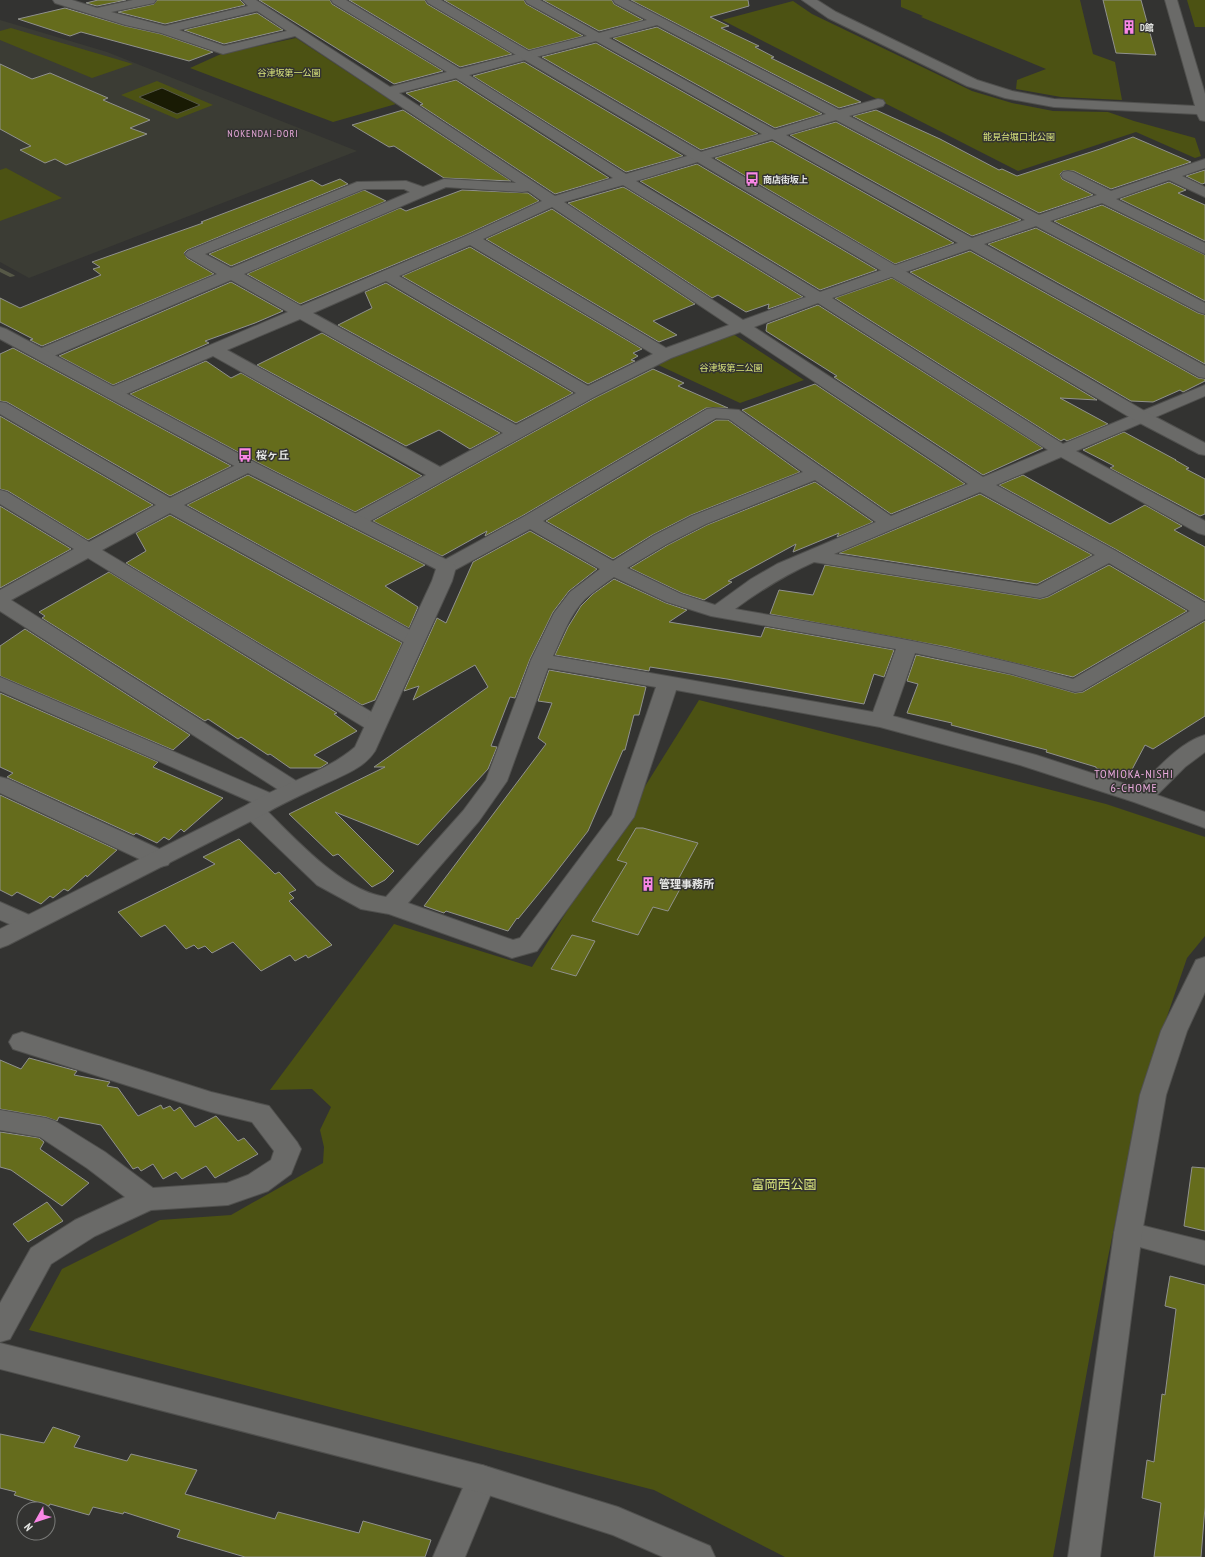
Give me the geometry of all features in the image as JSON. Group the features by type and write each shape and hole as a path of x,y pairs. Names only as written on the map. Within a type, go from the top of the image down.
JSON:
{"street":[{"path":"59,0 129,22 165,30 223,50 296,32"},
{"path":"95,12 150,0"},
{"path":"337,0 820,298 1061,450 1205,529"},
{"path":"432,0 1142,417 1205,450"},
{"path":"531,0 1205,373"},
{"path":"619,0 1205,309"},
{"path":"808,0 832,16 965,80 1003,93 1030,100 1054,103 1204,113 1171,0"},
{"path":"165,30 252,2 982,485 1109,555 1205,611 1075,686 1016,670 908,645 718,612 674,598 613,569 530,521"},
{"path":"388,92 658,21"},
{"path":"113,393 471,239 553,201 878,103"},
{"path":"356,521 588,393 665,354 894,270 1205,163"},
{"path":"1068,175 1205,249"},
{"path":"1169,175 1205,193"},
{"path":"43,354 444,183 522,188 530,186"},
{"path":"423,192 406,186 362,185 193,254 232,274 517,433"},
{"path":"471,239 665,354"},
{"path":"386,275 588,393"},
{"path":"0,332 248,466 446,567"},
{"path":"214,350 440,475"},
{"path":"718,612 758,583 812,556 1205,390"},
{"path":"0,407 170,505 414,640"},
{"path":"0,939 160,859 293,789 350,763 364,751 375,724 442,581 446,567 530,521 713,413 733,414 889,523"},
{"path":"0,598 170,505 248,466"},
{"path":"392,906 471,816 496,781 542,660 564,613 573,602 592,583 660,540 699,520 816,473"},
{"path":"0,496 375,724"},
{"path":"812,556 1040,592 1109,555"},
{"path":"0,602 293,789"},
{"path":"881,720 908,645"},
{"path":"542,660 881,720 1028,760 1142,797 1205,820"},
{"path":"0,683 261,806 325,879 369,903 392,906 512,950 528,945 623,817 668,682"},
{"path":"1142,797 1177,762 1205,742"},
{"path":"0,784 160,859"},
{"path":"0,910 28,924"},
{"path":"1084,1557 1128,1232 1152,1095 1174,1031 1205,966"},
{"path":"0,1330 41,1256 85,1228 148,1199 228,1194 258,1183 282,1166 288,1149 260,1112 242,1111 211,1102 22,1042"},
{"path":"2,1120 46,1128 96,1160 148,1199"},
{"path":"1128,1232 1205,1253"},
{"path":"0,1356 482,1479 618,1522 699,1557"},
{"path":"450,1557 482,1479"}],"shaded area":[{"path":"0,20 107,52 357,151 29,278 0,262"},
{"path":"162,88 200,105 177,114 139,97"}],"green space":[{"path":"901,0 1080,0 1093,54 1115,62 1122,100 1061,97 1016,89 1017,80 1046,69 921,17 923,16 901,7"},
{"path":"1187,0 1205,0 1205,27 1195,27"},
{"name":"能見台堀口北公園","path":"793,1 812,14 972,91 1012,103 1053,111 1108,112 1195,138 1201,156 1195,158 1136,132 1018,171 722,20"},
{"path":"11,28 133,64 92,78 0,40 0,31"},
{"name":"谷津坂第一公園","path":"296,38 396,104 333,122 190,68 221,54"},
{"path":"157,81 213,105 177,119 121,95"},
{"path":"6,168 62,198 0,221 0,170"},
{"name":"谷津坂第二公園","path":"733,334 804,380 740,403 654,363"},
{"name":"富岡西公園","path":"699,700 1106,804 1205,837 1205,936 1187,958 1143,1087 1106,1267 1053,1557 785,1557 654,1490 29,1330 62,1269 160,1220 231,1215 323,1163 324,1147 320,1130 331,1107 312,1089 270,1090 394,924 532,967"}],"building":[{"path":"98,0 126,0 97,6 86,3"},
{"path":"157,0 240,0 245,5 165,24 118,12 154,4"},
{"path":"259,0 330,0 332,4 443,71 394,84"},
{"path":"349,0 425,0 427,4 512,54 460,67"},
{"path":"444,0 524,0 526,4 583,36 529,50"},
{"path":"543,0 612,0 614,4 643,20 599,31"},
{"path":"631,0 748,0 749,6 710,17 729,26 721,28 759,46 755,47 774,57 771,58 861,102 839,108"},
{"name":"D館","path":"1103,0 1141,0 1156,55 1116,53"},
{"path":"65,8 125,26 161,34 213,52 189,61 81,32 70,36 18,19"},
{"path":"257,13 283,30 224,44 184,30"},
{"path":"657,27 822,114 775,128 613,38"},
{"path":"596,43 758,134 701,150 542,57"},
{"path":"524,62 683,156 626,172 473,76"},
{"path":"0,64 32,79 50,73 108,98 103,100 150,120 130,128 147,134 66,165 55,159 45,163 20,150 31,146 0,129"},
{"path":"456,80 609,178 555,194 420,105 423,104 406,93"},
{"path":"403,110 511,181 444,178 394,146 389,147 352,125"},
{"path":"876,110 940,139 999,170 1002,169 1017,176 1133,137 1191,162 1111,189 1074,171 1063,171 1060,174 1062,179 1093,195 1039,213 853,116"},
{"path":"836,122 1021,220 972,236 790,135"},
{"path":"772,141 954,243 895,264 715,158"},
{"path":"697,164 877,270 820,290 640,181"},
{"path":"1205,170 1205,183 1202,184 1186,176"},
{"path":"340,179 348,184 187,250 184,253 187,258 214,274 42,346 30,340 33,339 0,322 0,298 20,308 101,275 93,269 100,267 92,262 203,223 201,222 312,180 322,186"},
{"path":"1169,182 1186,190 1178,193 1205,205 1205,241 1120,199"},
{"path":"623,187 803,297 768,309 769,304 746,312 718,295 712,298 568,203"},
{"path":"364,190 386,201 231,266 209,254"},
{"path":"462,190 528,193 539,201 465,235 300,304 247,274 400,208 406,211"},
{"path":"1102,205 1205,255 1205,301 1054,221"},
{"path":"552,209 695,304 653,321 677,335 659,342 486,239"},
{"path":"1036,228 1198,313 1205,315 1205,364 988,244"},
{"path":"470,247 642,349 633,353 638,356 631,360 635,361 588,384 402,276"},
{"path":"970,251 1198,378 1205,379 1205,381 1183,392 1180,390 1153,402 1131,401 910,272"},
{"path":"892,278 1097,400 1060,398 1108,424 1067,441 1064,439 1061,441 835,298"},
{"path":"231,282 283,311 205,341 209,343 113,385 59,356"},
{"path":"386,283 573,393 516,423 338,325 372,308 365,292"},
{"path":"818,305 1043,448 983,475 834,377 837,376 766,331 767,324"},
{"path":"322,333 500,433 470,449 439,430 406,446 257,365"},
{"path":"13,348 231,466 170,496 7,402 0,401 0,354"},
{"path":"206,361 231,378 241,373 422,476 355,512 255,461 130,394"},
{"path":"653,369 684,383 678,386 728,408 706,408 522,516 485,536 487,531 442,556 373,521 595,398"},
{"path":"815,384 965,484 891,514 742,410"},
{"path":"0,416 153,505 88,540 8,491 0,489"},
{"path":"716,420 728,420 800,472 691,515 652,535 613,559 546,521"},
{"path":"1124,432 1176,460 1189,468 1186,469 1205,479 1205,514 1200,516 1110,468 1114,466 1083,450"},
{"path":"248,475 425,565 385,586 418,607 409,628 187,505"},
{"path":"1023,475 1110,524 1145,505 1182,526 1174,530 1205,547 1205,601 1117,550 999,485"},
{"path":"815,482 873,522 837,537 839,533 793,552 796,544 728,581 732,582 704,600 682,593 630,568 668,545 707,525"},
{"path":"980,494 1092,555 1037,584 839,553"},
{"path":"0,506 71,549 0,588"},
{"path":"170,515 402,643 375,700 362,705 126,563 146,551 136,533"},
{"path":"530,531 597,569 569,591 553,612 530,659 515,698 510,697 491,746 497,747 488,769 418,845 335,812 394,871 385,880 372,887 338,854 333,856 289,814 385,767 374,767 488,687 475,665 413,700 419,686 404,691 437,618 446,623 473,562"},
{"path":"825,565 1040,599 1048,597 1109,565 1187,611 1073,677 947,647 770,614 779,590 813,595"},
{"path":"109,572 337,713 334,714 357,731 314,755 328,763 320,768 290,768 241,737 238,739 208,719 205,721 42,618 45,616 39,612"},
{"path":"614,579 666,603 687,610 669,622 761,637 765,627 894,650 884,677 874,674 864,704 727,679 650,667 649,671 555,655 568,627 581,606 593,594"},
{"path":"1205,621 1205,716 1153,749 1145,745 1127,779 1096,767 1046,752 1047,750 951,725 952,723 907,713 918,684 907,681 916,655 1012,675 1075,693 1083,692"},
{"path":"25,629 190,735 173,750 0,676 0,646"},
{"path":"549,670 646,687 639,715 634,715 625,750 623,750 588,831 508,931 446,911 444,913 424,906 546,744 538,738 552,703 538,701"},
{"path":"0,693 158,762 153,767 223,798 184,832 181,829 169,840 164,837 157,843 136,833 134,835 7,777 13,773 0,767"},
{"path":"0,795 117,850 87,877 86,875 68,891 64,889 53,898 50,896 41,904 17,892 12,896 0,890"},
{"name":"管理事務所","path":"636,828 643,828 698,843 674,887 680,889 668,911 653,907 638,935 592,921 627,863 617,860"},
{"path":"239,839 275,874 279,872 296,890 289,893 294,898 289,901 332,945 308,958 306,955 295,961 290,955 261,971 233,942 212,953 205,946 198,949 194,945 186,949 165,925 141,937 118,912 215,864 203,857"},
{"path":"572,935 595,941 576,976 551,969"},
{"path":"29,1058 77,1071 74,1075 110,1082 107,1086 118,1088 138,1116 161,1105 163,1109 170,1106 174,1111 180,1107 195,1127 216,1116 238,1141 244,1138 258,1154 215,1178 206,1166 182,1179 176,1172 163,1179 153,1164 141,1171 138,1167 133,1169 101,1125 59,1117 57,1121 46,1117 0,1109 0,1060 21,1069"},
{"path":"0,1132 39,1138 44,1142 40,1149 89,1183 62,1206 11,1170 0,1167"},
{"path":"1192,1167 1205,1168 1205,1231 1184,1226"},
{"path":"47,1202 63,1221 28,1242 13,1224"},
{"path":"1170,1276 1205,1285 1205,1507 1201,1557 1154,1557 1161,1503 1142,1498 1147,1460 1154,1462 1162,1394 1165,1395 1176,1309 1165,1306"},
{"path":"53,1427 80,1436 74,1447 127,1461 131,1454 197,1470 185,1494 275,1519 278,1512 359,1533 363,1521 431,1540 425,1557 245,1557 177,1537 180,1530 124,1512 123,1514 93,1507 89,1515 56,1506 56,1501 33,1501 14,1495 16,1492 0,1488 0,1434 44,1443"}],"waterway":[{"path":"0,270 12,276"}],"place":[{"name":"D館","path":"1129,27"},
{"name":"商店街坂上","path":"752,179"},
{"name":"桜ヶ丘","path":"245,455"},
{"name":"管理事務所","path":"648,884"}],"district":[{"name":"NOKENDAI-DORI","path":"263,133"},
{"name":"TOMIOKA-NISHI 6-CHOME","path":"1134,780"}]}
